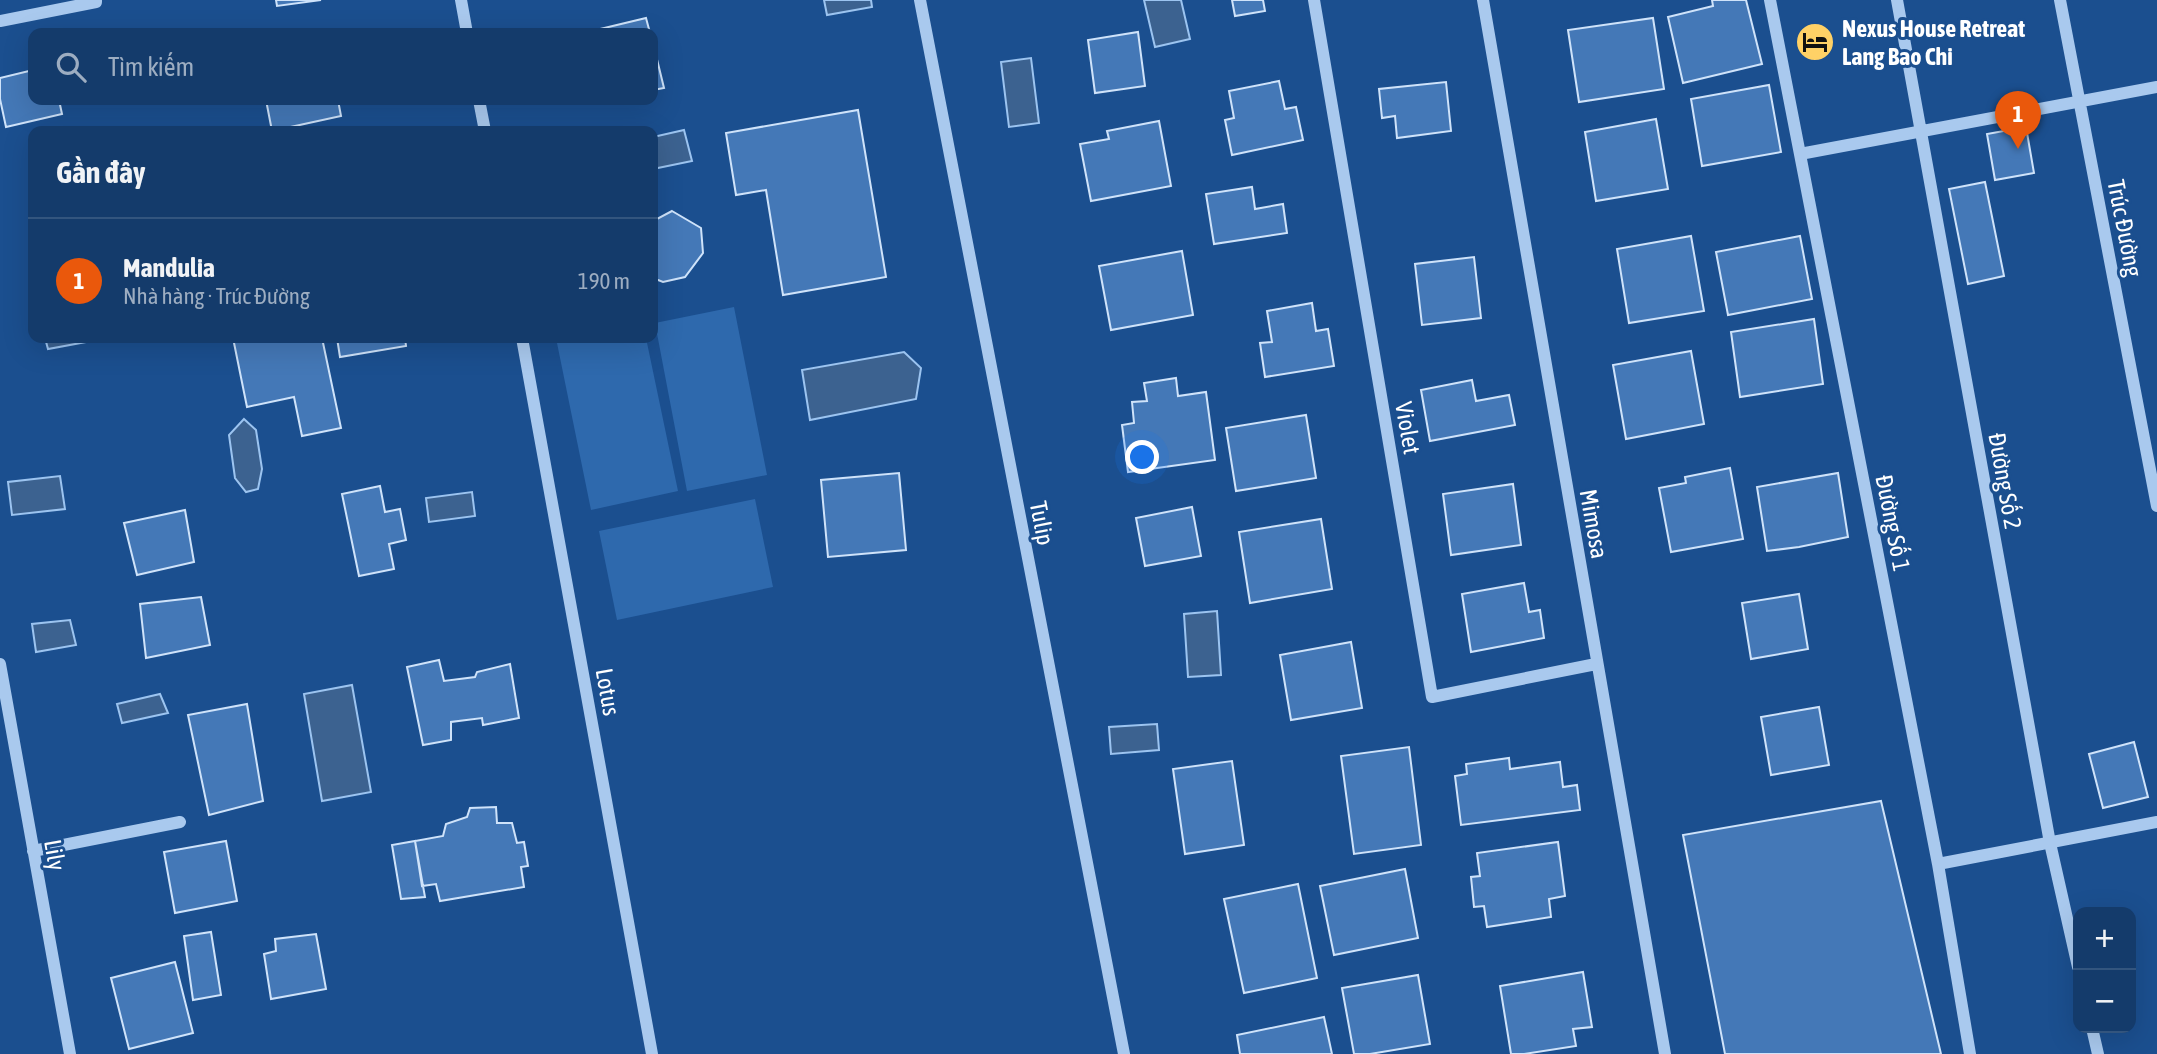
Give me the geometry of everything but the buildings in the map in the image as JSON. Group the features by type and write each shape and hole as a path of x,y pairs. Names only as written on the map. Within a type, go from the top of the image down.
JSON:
{"street":[{"path":"0,21 96,0"},
{"path":"461,0 466,28"},
{"name":"Tulip","path":"919,0 1124,1054"},
{"name":"Violet","path":"1314,0 1432,697 1596,664"},
{"name":"Mimosa","path":"1483,0 1665,1054"},
{"name":"Đường Số 1","path":"1770,0 1938,864 1970,1054"},
{"name":"Đường Số 2","path":"1897,0 2050,843 2073,945"},
{"name":"Trúc Đường","path":"2060,0 2157,506"},
{"path":"1800,154 2157,87"},
{"path":"480,105 484,126"},
{"name":"Lotus","path":"523,343 652,1054"},
{"name":"Lily","path":"0,664 6,733 33,851 70,1054"},
{"path":"33,851 180,822"},
{"path":"1938,864 2157,822"},
{"path":"2093,1033 2098,1054"}],"shaded area":[{"path":"824,0 871,0 872,7 827,15"},
{"path":"1144,0 1181,0 1190,39 1155,47"},
{"path":"1031,58 1039,123 1009,127 1001,62"},
{"path":"684,130 692,161 658,168 658,136"},
{"path":"734,307 767,475 687,491 658,339 658,322"},
{"path":"46,343 81,343 48,349"},
{"path":"557,343 647,343 678,491 591,510"},
{"path":"904,352 921,368 916,399 810,420 802,370"},
{"path":"244,419 256,430 262,469 258,489 246,492 235,478 229,435"},
{"path":"60,476 65,509 12,515 8,482"},
{"path":"472,492 475,516 429,522 426,498"},
{"path":"755,499 773,587 617,620 599,531"},
{"path":"1217,611 1221,675 1188,677 1184,614"},
{"path":"70,620 76,645 36,652 32,624"},
{"path":"352,685 371,792 322,801 304,694"},
{"path":"160,694 168,713 122,723 117,704"},
{"path":"1157,724 1159,750 1111,754 1109,727"}],"place":[{"name":"Nexus House Retreat Lang Bao Chi","path":"1815,42"},
{"name":"Mandulia","path":"2018,149"}]}
